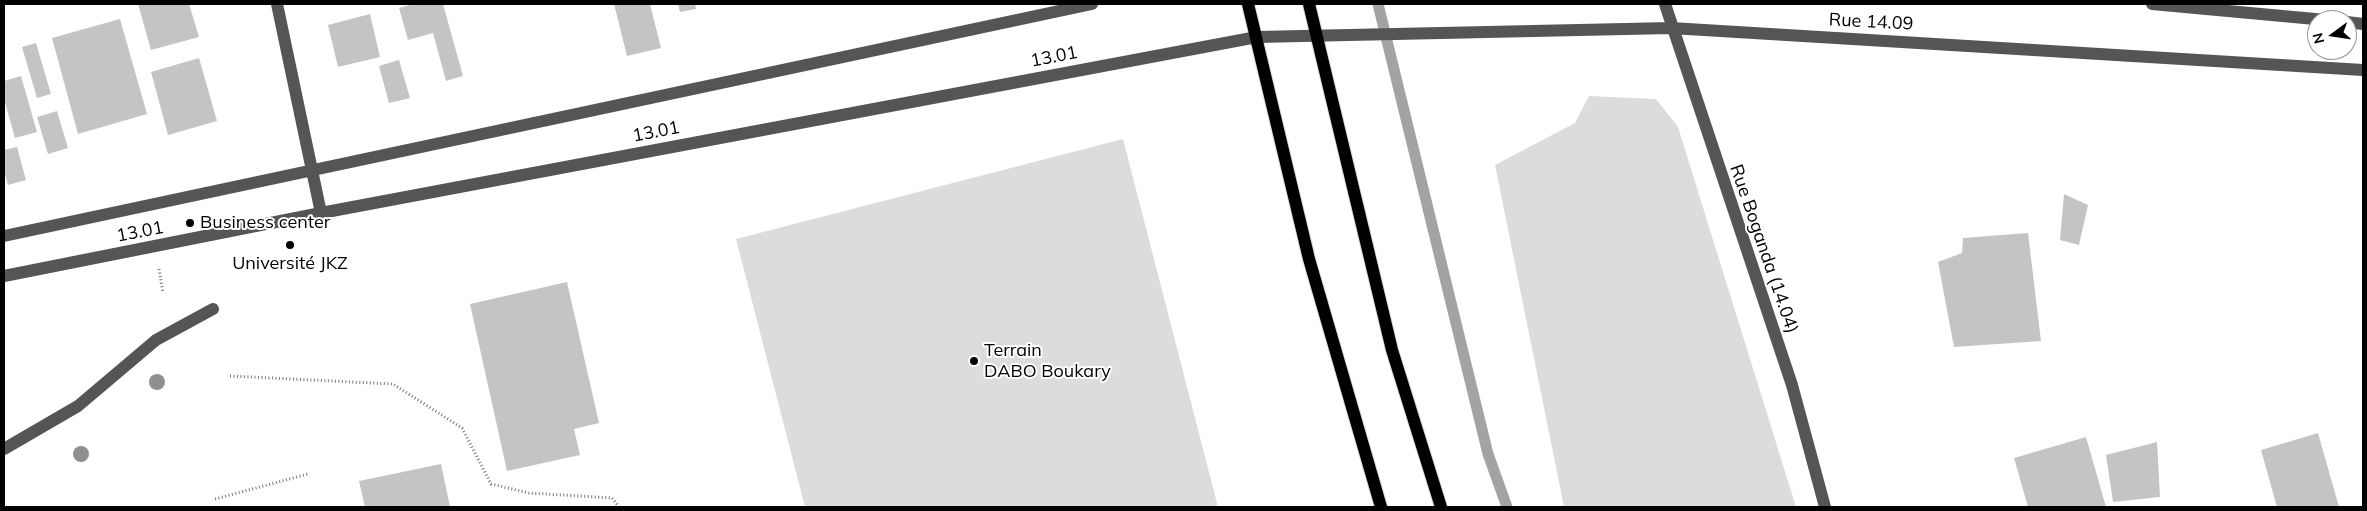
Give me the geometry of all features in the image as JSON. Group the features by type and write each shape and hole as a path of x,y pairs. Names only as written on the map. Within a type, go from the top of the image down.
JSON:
{"main road":[{"path":"1248,4 1309,259 1381,507"},
{"path":"1308,4 1392,350 1441,507"}],"street":[{"path":"277,4 321,213"},
{"name":"13.01","path":"4,236 1092,4"},
{"name":"Rue Boganda (14.04)","path":"1665,4 1671,28 1792,384 1825,507"},
{"path":"2152,4 2307,18"},
{"name":"Rue 14.09","path":"1316,36 1671,28 2363,70"},
{"name":"13.01","path":"4,276 321,213 1256,37 1316,36"},
{"path":"4,448 78,406 156,340 212,309"}],"path":[{"path":"230,376 393,384 462,428 490,484 528,493 612,498 619,507"},
{"path":"215,499 308,474"}],"shaded area":[{"path":"1589,96 1656,99 1678,127 1796,507 1564,507 1495,165 1575,123"},
{"name":"Terrain DABO Boukary","path":"1123,139 1218,507 805,507 736,239"}],"building":[{"path":"138,4 189,4 199,37 151,50"},
{"path":"414,4 443,4 463,76 446,81 433,33 408,40 399,8"},
{"path":"614,4 650,4 661,48 627,56"},
{"path":"678,4 695,4 696,9 680,12"},
{"path":"370,14 380,57 338,67 328,25"},
{"path":"120,19 147,114 78,134 52,38"},
{"path":"36,43 51,94 37,98 22,47"},
{"path":"199,58 217,121 168,135 151,72"},
{"path":"399,60 410,98 389,103 379,66"},
{"path":"21,76 37,132 15,138 4,99 4,81"},
{"path":"57,111 68,148 48,154 37,117"},
{"path":"17,147 26,180 8,185 4,171 4,150"},
{"path":"2064,194 2088,205 2079,245 2060,240"},
{"path":"2028,233 2041,341 1954,347 1938,262 1962,253 1963,238"},
{"path":"567,282 599,423 574,429 580,455 507,471 470,304"},
{"path":"2318,433 2339,507 2277,507 2261,450"},
{"path":"2086,437 2106,507 2028,507 2014,458"},
{"path":"2157,442 2160,497 2113,502 2106,455"},
{"path":"441,464 450,507 365,507 359,481"}],"waterway":[{"path":"1378,4 1488,454 1507,507"}],"place":[{"name":"Business center","path":"190,223"},
{"name":"Université JKZ","path":"290,245"},
{"name":"Terrain DABO Boukary","path":"974,361"}]}
